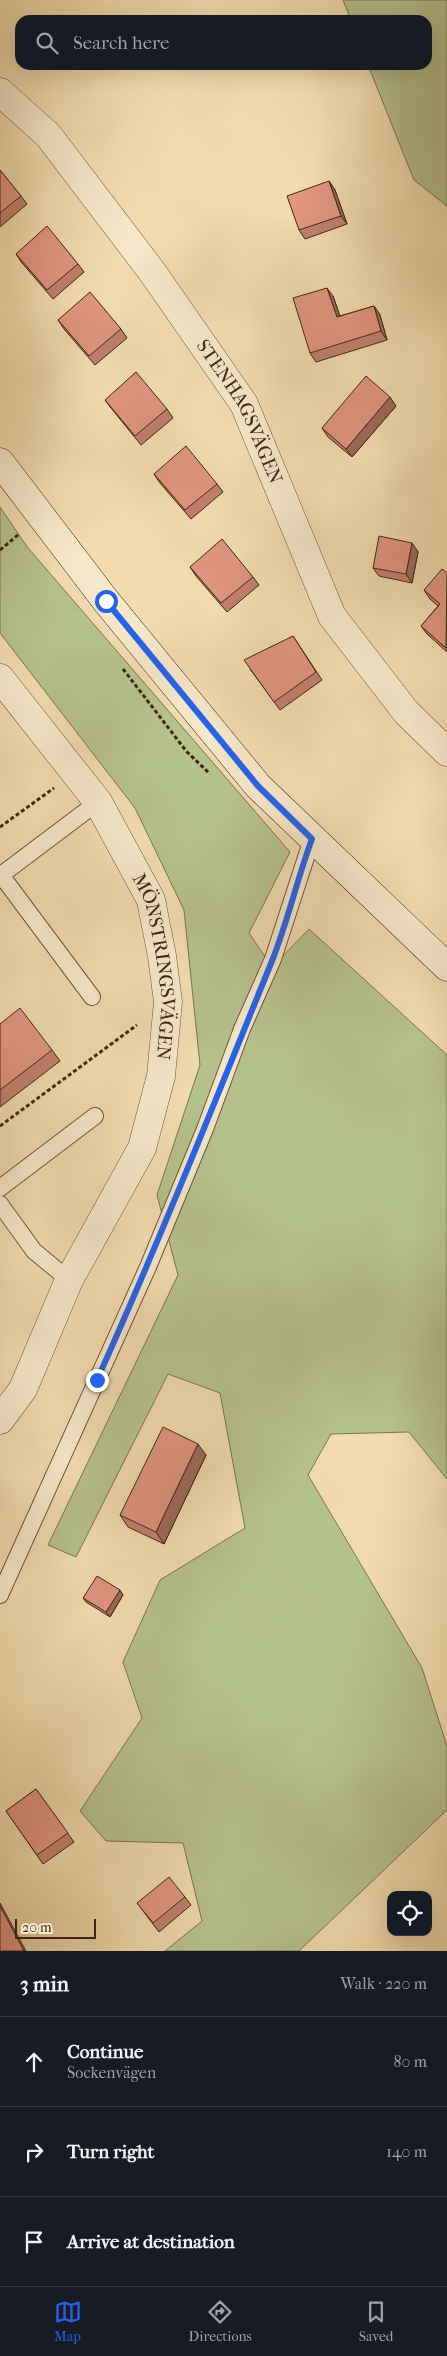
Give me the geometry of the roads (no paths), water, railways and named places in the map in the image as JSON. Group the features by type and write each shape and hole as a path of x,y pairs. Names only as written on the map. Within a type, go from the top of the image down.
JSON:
{"street":[{"name":"STENHAGSVÄGEN","path":"0,92 48,135 153,273 244,404 332,616 406,712 447,752"},
{"path":"0,462 106,601 258,786 447,967"},
{"name":"MÖNSTRINGSVÄGEN","path":"0,678 98,802 151,900 162,956 168,1002 161,1076 142,1148 69,1280 23,1389 0,1420"}],"lane":[{"path":"92,997 1,875 98,802"},
{"path":"0,1595 148,1267 205,1129 242,1029 272,959 312,839"},
{"path":"0,1188 95,1116"},
{"path":"0,1204 34,1251 69,1280"}]}
